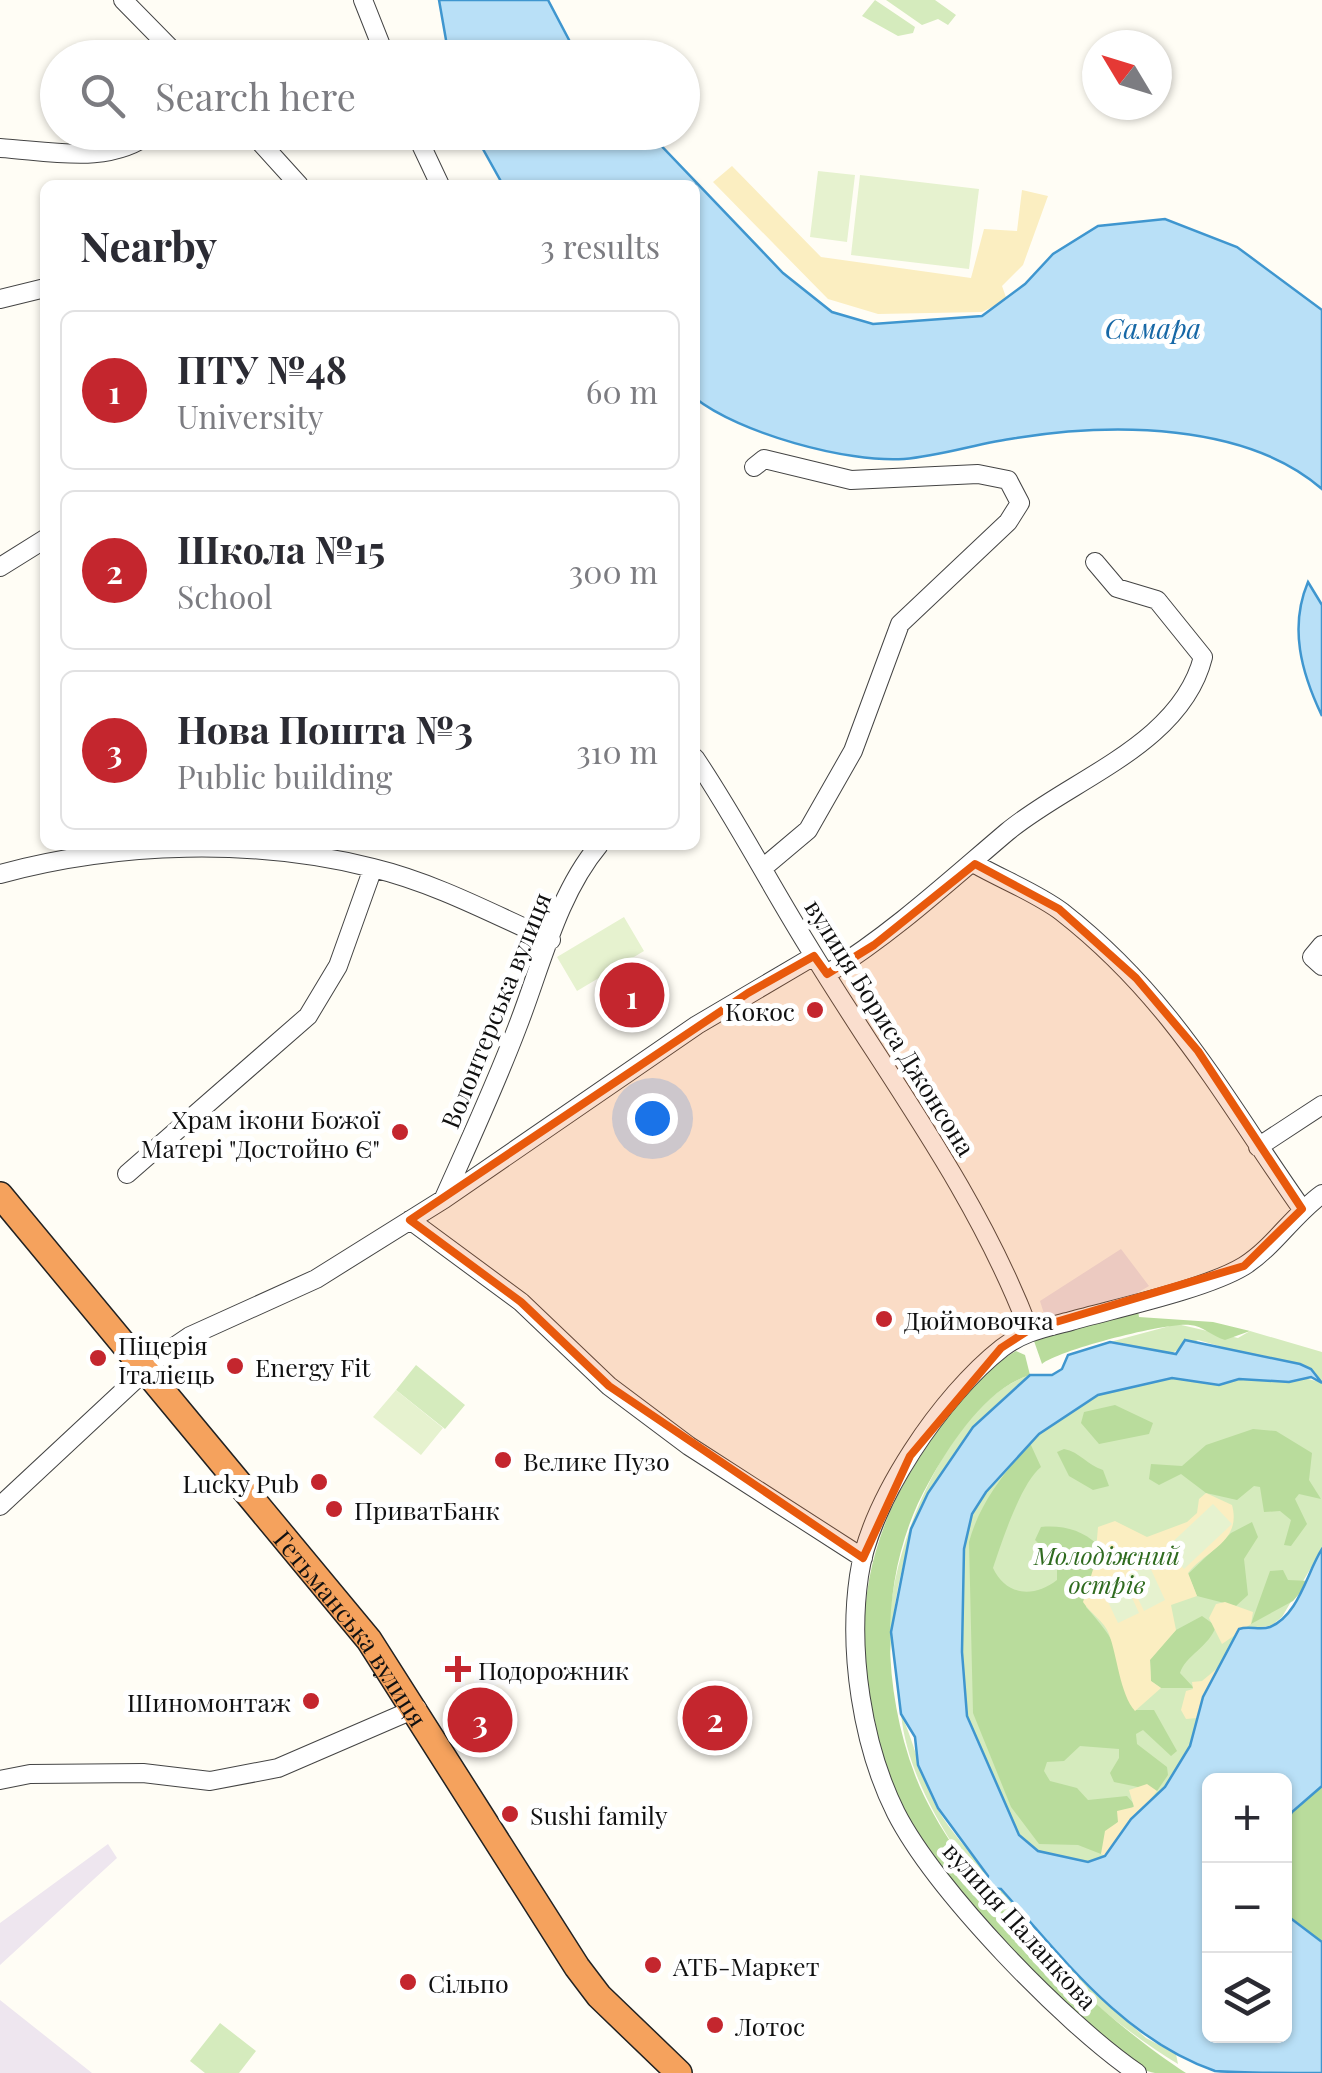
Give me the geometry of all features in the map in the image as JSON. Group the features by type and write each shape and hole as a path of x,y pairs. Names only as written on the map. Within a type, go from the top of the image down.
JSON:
{"highway":[{"name":"Гетьманська вулиця","path":"2,1201 147,1368 370,1640 417,1708 577,1967 599,1996 679,2073"}],"street":[{"path":"123,0 162,40"},
{"path":"363,0 379,40"},
{"path":"0,148 95,155 118,150"},
{"path":"267,150 294,180"},
{"path":"423,150 438,180"},
{"path":"0,299 40,289"},
{"path":"754,467 764,460 851,480 978,474 1008,480 1020,503 1008,522 900,624 853,751 808,830 764,866"},
{"path":"0,567 40,543"},
{"path":"827,974 874,945 975,864 1008,830 1120,760 1180,701 1203,657 1156,600 1118,588 1096,562"},
{"name":"вулиця Бориса Джонсона","path":"700,766 764,866 814,956 957,1179 1006,1270 1029,1330"},
{"path":"0,874 114,850"},
{"path":"238,850 288,853 373,868 431,886 551,940"},
{"name":"Волонтерська вулиця","path":"444,1199 505,1061 582,865 595,850"},
{"path":"975,864 1058,910 1136,978 1198,1051 1302,1208"},
{"path":"127,1174 308,1016 338,966 373,868"},
{"path":"1322,944 1312,957 1322,966"},
{"path":"0,1506 147,1368 190,1336 316,1279 444,1199 682,1035 814,956"},
{"path":"1258,1147 1322,1105"},
{"path":"1029,1330 1156,1298 1244,1266 1302,1208 1322,1194"},
{"path":"410,1220 521,1302 609,1386 673,1434 863,1558"},
{"name":"вулиця Паланкова","path":"1029,1330 987,1361 939,1415 900,1472 863,1558 855,1623 862,1696 883,1783 897,1814 958,1898 1028,1977 1092,2038 1137,2073"},
{"path":"0,1780 30,1774 143,1773 210,1782 278,1768 417,1708"}],"highlighted area":[{"path":"975,864 1059,909 1136,978 1198,1051 1302,1209 1244,1266 1029,1330 1001,1348 910,1456 863,1558 609,1386 521,1302 410,1220 748,993 814,956 827,974 874,945"}],"shaded area":[{"path":"1121,1249 1149,1286 1127,1299 1047,1323 1040,1301"},
{"path":"108,1844 117,1858 0,1965 0,1923"},
{"path":"0,2000 92,2073 0,2073"}],"green space":[{"path":"875,0 915,27 913,33 898,36 862,16"},
{"path":"886,0 935,0 956,15 948,25 938,19 922,25"},
{"path":"818,171 855,175 847,242 810,237"},
{"path":"860,175 979,189 969,269 851,255"},
{"path":"624,917 644,951 577,991 557,957"},
{"path":"1137,1305 1139,1317 1213,1322 1250,1331 1225,1340 1195,1326 1178,1325 1090,1345 1042,1364 1034,1341 1040,1333"},
{"name":"Молодіжний острів","path":"1177,1324 1238,1338 1250,1331 1322,1352 1322,1549 1282,1617 1271,1626 1239,1629 1203,1697 1190,1746 1165,1787 1105,1856 1088,1862 1038,1851 1018,1835 967,1716 962,1652 964,1549 972,1514 986,1492 1039,1434 1098,1395 1172,1378 1219,1385 1239,1379 1289,1382 1300,1377 1320,1382 1300,1364 1264,1359 1198,1340 1168,1355 1110,1342"},
{"path":"1016,1351 1025,1355 1030,1375 999,1392 971,1419 947,1451 913,1516 893,1589 890,1627 895,1702 915,1775 934,1816 961,1858 994,1900 1070,1980 1110,2016 1186,2073 1155,2073 1128,2061 1085,2024 1004,1942 922,1840 891,1785 882,1756 865,1654 868,1586 875,1554 901,1489 940,1428 974,1384"},
{"path":"416,1365 465,1405 445,1429 396,1390"},
{"path":"1030,1375 972,1432 929,1497 902,1571 891,1652 890,1618 896,1578 924,1492 971,1417 1000,1391"},
{"path":"396,1390 443,1428 421,1455 373,1417"},
{"path":"1115,1405 1153,1423 1149,1434 1099,1444 1081,1423 1084,1412"},
{"path":"1253,1429 1276,1431 1312,1453 1309,1480 1321,1499 1299,1494 1295,1499 1307,1524 1291,1546 1284,1545 1291,1520 1280,1511 1264,1512 1260,1487 1254,1486 1237,1500 1206,1493 1181,1474 1159,1485 1149,1479 1151,1464 1182,1466 1206,1445"},
{"path":"1030,1443 1041,1467 1019,1499 993,1568 1013,1589 1039,1590 1057,1580 1057,1562 1035,1540 1041,1527 1072,1530 1098,1545 1086,1607 1115,1647 1135,1710 1154,1710 1177,1751 1171,1756 1143,1730 1136,1734 1137,1744 1167,1767 1168,1775 1157,1791 1114,1782 1110,1773 1119,1758 1119,1749 1080,1746 1064,1761 1047,1762 1044,1771 1050,1781 1077,1788 1088,1800 1127,1796 1135,1805 1113,1827 1101,1854 1078,1845 1039,1844 1011,1807 973,1713 969,1542 986,1501"},
{"path":"1064,1449 1103,1470 1109,1486 1093,1490 1069,1476 1057,1452"},
{"path":"1213,1504 1232,1524 1184,1569 1165,1549"},
{"path":"1252,1522 1258,1537 1244,1559 1248,1595 1236,1606 1197,1596 1188,1574 1231,1533"},
{"path":"1149,1565 1165,1600 1144,1611 1127,1576"},
{"path":"1283,1570 1288,1580 1310,1581 1293,1601 1251,1624 1270,1571"},
{"path":"1123,1578 1139,1613 1118,1623 1102,1589"},
{"path":"1202,1616 1216,1626 1180,1673 1194,1688 1161,1688 1151,1681 1150,1659 1176,1630"},
{"path":"901,1714 937,1808 988,1877 986,1888 1001,1889 1037,1936 1146,2038 1176,2054 1178,2064 1091,2000 1004,1913 966,1864 935,1814 912,1763"},
{"path":"1322,1786 1322,1942 1292,1919 1292,1812"},
{"path":"220,2023 256,2051 239,2073 205,2073 190,2061"}],"sand":[{"path":"732,166 821,257 971,278 984,229 1017,231 1022,190 1048,196 1023,265 1002,286 1007,300 982,312 878,314 828,299 713,182"},
{"path":"1206,1493 1232,1505 1232,1528 1188,1573 1197,1596 1171,1605 1176,1630 1150,1660 1151,1681 1161,1688 1135,1711 1126,1695 1107,1630 1083,1602 1095,1563 1098,1527 1115,1521 1147,1537 1187,1522 1197,1513 1199,1499"},
{"path":"1225,1602 1253,1612 1251,1624 1222,1644 1209,1618 1216,1604"},
{"path":"1220,1666 1197,1718 1186,1719 1181,1710 1186,1691 1193,1689 1192,1682 1202,1681"},
{"path":"1147,1784 1157,1791 1105,1856 1101,1854 1105,1831 1118,1822 1117,1811 1134,1807 1129,1790"}],"water":[{"path":"439,0 548,0 569,40 446,40"},
{"name":"Самара","path":"483,150 665,150 694,180 500,180"},
{"name":"Самара","path":"700,186 783,273 832,312 873,324 982,316 1025,284 1053,254 1098,226 1165,219 1237,247 1322,310 1322,489 1291,467 1255,451 1216,439 1176,433 1053,433 918,457 880,459 795,443 714,411 700,401"},
{"path":"1308,582 1322,605 1322,716 1308,683 1300,649 1299,616"},
{"path":"1185,1340 1300,1364 1311,1369 1322,1383 1311,1377 1289,1382 1239,1379 1219,1385 1172,1378 1098,1395 1039,1434 986,1492 972,1514 964,1549 962,1652 967,1716 1019,1835 1038,1851 1088,1862 1105,1856 1131,1819 1165,1787 1190,1746 1203,1697 1239,1629 1266,1628 1280,1621 1295,1603 1322,1549 1322,1786 1292,1812 1292,1773 1202,1773 1202,2043 1292,2043 1292,1919 1322,1942 1322,2073 1215,2071 1182,2057 1123,2018 1001,1889 985,1888 988,1876 938,1808 918,1765 915,1737 901,1714 891,1632 911,1529 928,1493 973,1427 1030,1375 1052,1375 1062,1369 1068,1355 1110,1342 1176,1354"}],"place":[{"name":"ПТУ №48","path":"632,995"},
{"name":"Кокос","path":"815,1010"},
{"name":"Храм ікони Божої Матері \"Достойно Є\"","path":"400,1132"},
{"name":"Дюймовочка","path":"884,1319"},
{"name":"Піцерія Італієць","path":"98,1358"},
{"name":"Energy Fit","path":"235,1366"},
{"name":"Велике Пузо","path":"503,1460"},
{"name":"Lucky Pub","path":"319,1482"},
{"name":"ПриватБанк","path":"334,1509"},
{"name":"Подорожник","path":"458,1669"},
{"name":"Шиномонтаж","path":"311,1701"},
{"name":"Школа №15","path":"715,1718"},
{"name":"Нова Пошта №3","path":"480,1720"},
{"name":"Sushi family","path":"510,1814"},
{"name":"АТБ-Маркет","path":"653,1965"},
{"name":"Сільпо","path":"408,1982"},
{"name":"Лотос","path":"715,2025"}]}
